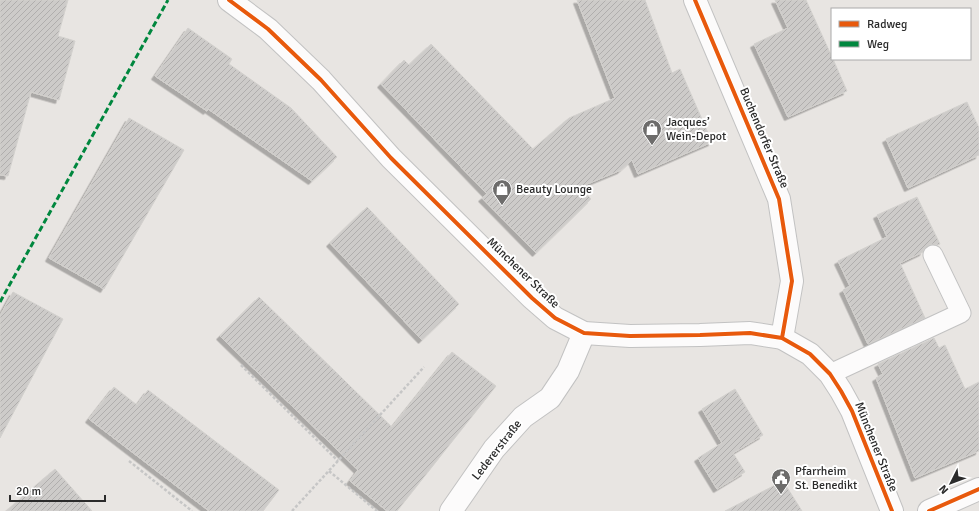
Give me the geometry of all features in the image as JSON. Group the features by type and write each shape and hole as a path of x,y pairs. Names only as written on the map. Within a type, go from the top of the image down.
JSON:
{"main road":[{"name":"Münchener Straße","path":"229,0 268,29 321,80 391,158 532,298 555,318 584,333 630,336 750,333 782,338 810,354 830,374 852,411 892,511"},
{"name":"Buchendorfer Straße","path":"695,0 779,199 792,281 782,338"},
{"name":"Ledererstraße","path":"452,511 494,450 523,417 550,398 568,371 584,333"},
{"path":"929,511 979,489"}],"lane":[{"path":"830,374 961,313 932,255"}],"path":[{"path":"241,366 338,461"},
{"path":"292,511 424,367"},
{"path":"129,461 192,511"},
{"path":"328,471 377,511"}],"building":[{"path":"0,0 68,0 58,36 75,41 59,100 31,92 8,176 0,175"},
{"path":"577,0 645,0 672,73 680,69 712,142 638,174 632,160 621,170 580,187 591,199 536,253 482,198 487,194 381,84 404,60 409,65 431,44 533,149 569,118 615,98"},
{"path":"775,0 806,0 831,55 831,60 833,60 847,91 788,117 754,44 788,28"},
{"path":"188,28 232,59 229,64 291,108 337,157 312,181 208,109 207,111 155,76"},
{"path":"967,102 979,128 979,155 908,188 886,139"},
{"path":"129,118 184,150 104,289 49,258"},
{"path":"917,197 940,244 929,245 923,252 900,263 925,318 868,344 843,290 850,286 838,261 887,237 877,215"},
{"path":"367,207 459,304 422,340 330,243"},
{"path":"13,292 63,319 0,438 0,316"},
{"path":"259,297 392,427 452,352 496,386 397,511 387,511 350,481 358,470 220,336"},
{"path":"934,338 939,348 945,345 965,389 979,382 979,451 915,478 876,378 883,374 878,364"},
{"path":"114,387 137,405 148,390 279,490 263,511 209,511 89,419"},
{"path":"735,389 763,435 733,453 745,472 717,489 698,458 722,443 702,409"},
{"path":"55,469 92,511 6,511"},
{"name":"Pfarrheim St. Benedikt","path":"783,481 802,511 725,511"}],"marked path":[{"path":"0,302 168,0"}],"cycle path":[{"path":"229,0 268,29 321,80 391,158 532,298 555,318 584,333 630,336 750,333 782,338 810,354 830,374 852,411 892,511"},
{"path":"695,0 779,199 792,281 782,338"},
{"path":"929,511 979,489"}],"place":[{"name":"Jacques’ Wein-Depot","path":"652,146"},
{"name":"Beauty Lounge","path":"502,206"},
{"name":"Pfarrheim St. Benedikt","path":"781,495"}]}
